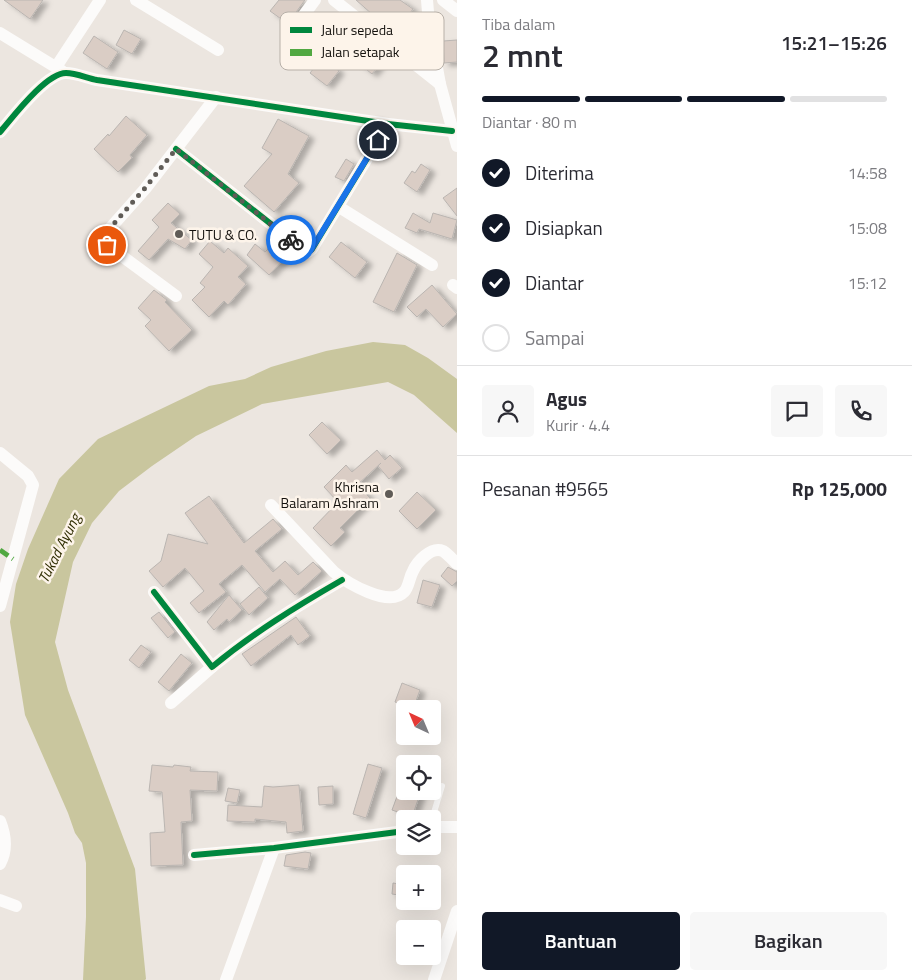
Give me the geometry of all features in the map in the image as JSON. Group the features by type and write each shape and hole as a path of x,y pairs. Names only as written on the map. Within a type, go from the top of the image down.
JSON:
{"street":[{"path":"0,132 44,84 61,70 100,0"},
{"path":"136,0 218,50"},
{"path":"307,12 316,0"},
{"path":"334,0 349,12"},
{"path":"443,0 457,11"},
{"path":"0,33 61,70 97,80 388,124 452,131"},
{"path":"422,70 440,84"},
{"path":"438,70 457,146"},
{"path":"176,296 107,245 104,240 105,234 145,188 216,97"},
{"path":"176,149 308,252 339,207 388,124"},
{"path":"339,207 432,265"},
{"path":"0,606 33,485 28,476 1,457"},
{"path":"271,505 320,559 342,580 366,592 389,597 400,596 407,588 413,571 424,556 437,550 442,551 457,564"},
{"path":"171,703 239,645 276,619 342,580"},
{"path":"154,592 212,667"},
{"path":"0,821 6,846 0,864"},
{"path":"441,827 457,827"},
{"path":"194,854 274,848 396,832"},
{"path":"226,980 274,848"},
{"path":"0,900 16,906"},
{"path":"434,980 457,911"}],"lane":[{"path":"435,810 442,786"}],"water":[{"name":"Tukad Ayung","path":"373,342 405,345 428,358 457,379 457,433 414,395 388,382 262,404 196,436 119,491 92,523 73,562 55,642 68,690 135,869 146,979 83,980 86,863 82,843 75,833 25,715 10,622 16,584 28,549 59,479 98,439 209,386 245,379 271,367 326,351"}],"building":[{"path":"4,0 43,0 30,19"},
{"path":"279,0 305,0 296,12 280,12 280,18 270,11"},
{"path":"356,0 400,0 413,9 411,12 370,12"},
{"path":"124,30 141,39 132,54 116,45"},
{"path":"94,36 118,52 107,69 83,53"},
{"path":"457,40 457,62 444,63 444,41"},
{"path":"312,70 339,71 327,86 310,73"},
{"path":"367,70 375,70 372,74"},
{"path":"126,116 147,135 130,155 132,158 118,172 94,149 108,134 109,136"},
{"path":"278,119 309,136 288,174 299,183 274,212 244,186 272,154 262,148"},
{"path":"346,159 354,164 344,181 335,177"},
{"path":"421,164 430,170 417,192 404,183 412,171 415,173"},
{"path":"457,188 457,216 443,198"},
{"path":"168,203 180,214 171,223 192,240 185,249 168,239 149,260 138,251 159,227 152,220"},
{"path":"413,213 430,223 433,213 457,220 452,239 419,229 417,233 405,228"},
{"path":"277,239 292,251 269,275 247,255 255,244 265,252"},
{"path":"210,241 224,253 228,248 248,266 238,277 246,284 228,305 224,301 209,317 192,300 205,287 200,283 213,267 199,254"},
{"path":"341,242 367,262 355,278 329,257"},
{"path":"397,253 417,265 394,312 373,302"},
{"path":"432,285 457,314 443,327 426,309 417,317 407,307"},
{"path":"154,290 167,300 165,302 192,330 169,351 145,326 151,320 138,308"},
{"path":"322,422 341,440 327,454 309,435"},
{"path":"377,450 385,460 390,455 402,468 389,479 378,466 381,463 357,485 370,498 340,528 345,532 331,546 313,528 338,502 324,487 346,465 352,472"},
{"path":"417,492 436,510 417,529 399,511"},
{"path":"209,496 244,543 273,519 282,529 255,551 273,572 285,561 298,575 313,562 322,571 295,595 280,579 265,592 242,565 219,584 226,592 199,613 190,603 204,591 185,568 163,587 149,571 161,561 168,534 208,544 185,513"},
{"path":"448,567 457,572 457,581 452,586 441,576"},
{"path":"423,580 440,585 432,607 417,603"},
{"path":"259,587 268,598 249,615 240,604"},
{"path":"229,595 242,610 229,622 227,619 214,630 207,622"},
{"path":"159,612 175,632 168,638 151,618"},
{"path":"296,617 310,636 298,645 291,635 251,666 242,654"},
{"path":"141,645 151,652 139,668 129,660"},
{"path":"181,654 192,663 169,691 158,682"},
{"path":"402,683 420,690 416,700 396,700 395,702"},
{"path":"368,764 382,768 366,818 353,814"},
{"path":"152,765 173,767 174,765 191,767 190,771 218,772 217,791 190,790 192,821 181,822 183,865 151,866 150,833 165,832 162,792 149,791"},
{"path":"299,785 303,831 287,833 286,822 255,819 255,822 227,821 228,805 262,807 264,786"},
{"path":"333,786 333,804 319,805 318,787"},
{"path":"228,788 240,790 237,803 225,801"},
{"path":"396,799 418,800 414,810 392,810"},
{"path":"311,853 308,869 284,866 286,855"},
{"path":"393,883 396,884 396,895 392,894"}],"marked path":[{"path":"0,550 13,559"}],"cycle path":[{"path":"0,132 40,88 49,80 66,73 97,80 388,124 452,131"},
{"path":"176,149 308,252 312,249 388,124"},
{"path":"154,592 212,667 276,620 342,580"},
{"path":"194,855 274,848 396,832"}],"way so far":[{"path":"107,245 104,240 105,234 176,149 291,240"}],"place":[{"name":"TUTU & CO.","path":"179,234"},
{"name":"Khrisna Balaram Ashram","path":"389,494"}],"route":[{"path":"291,240 306,251 311,250 339,207 378,140"}]}
